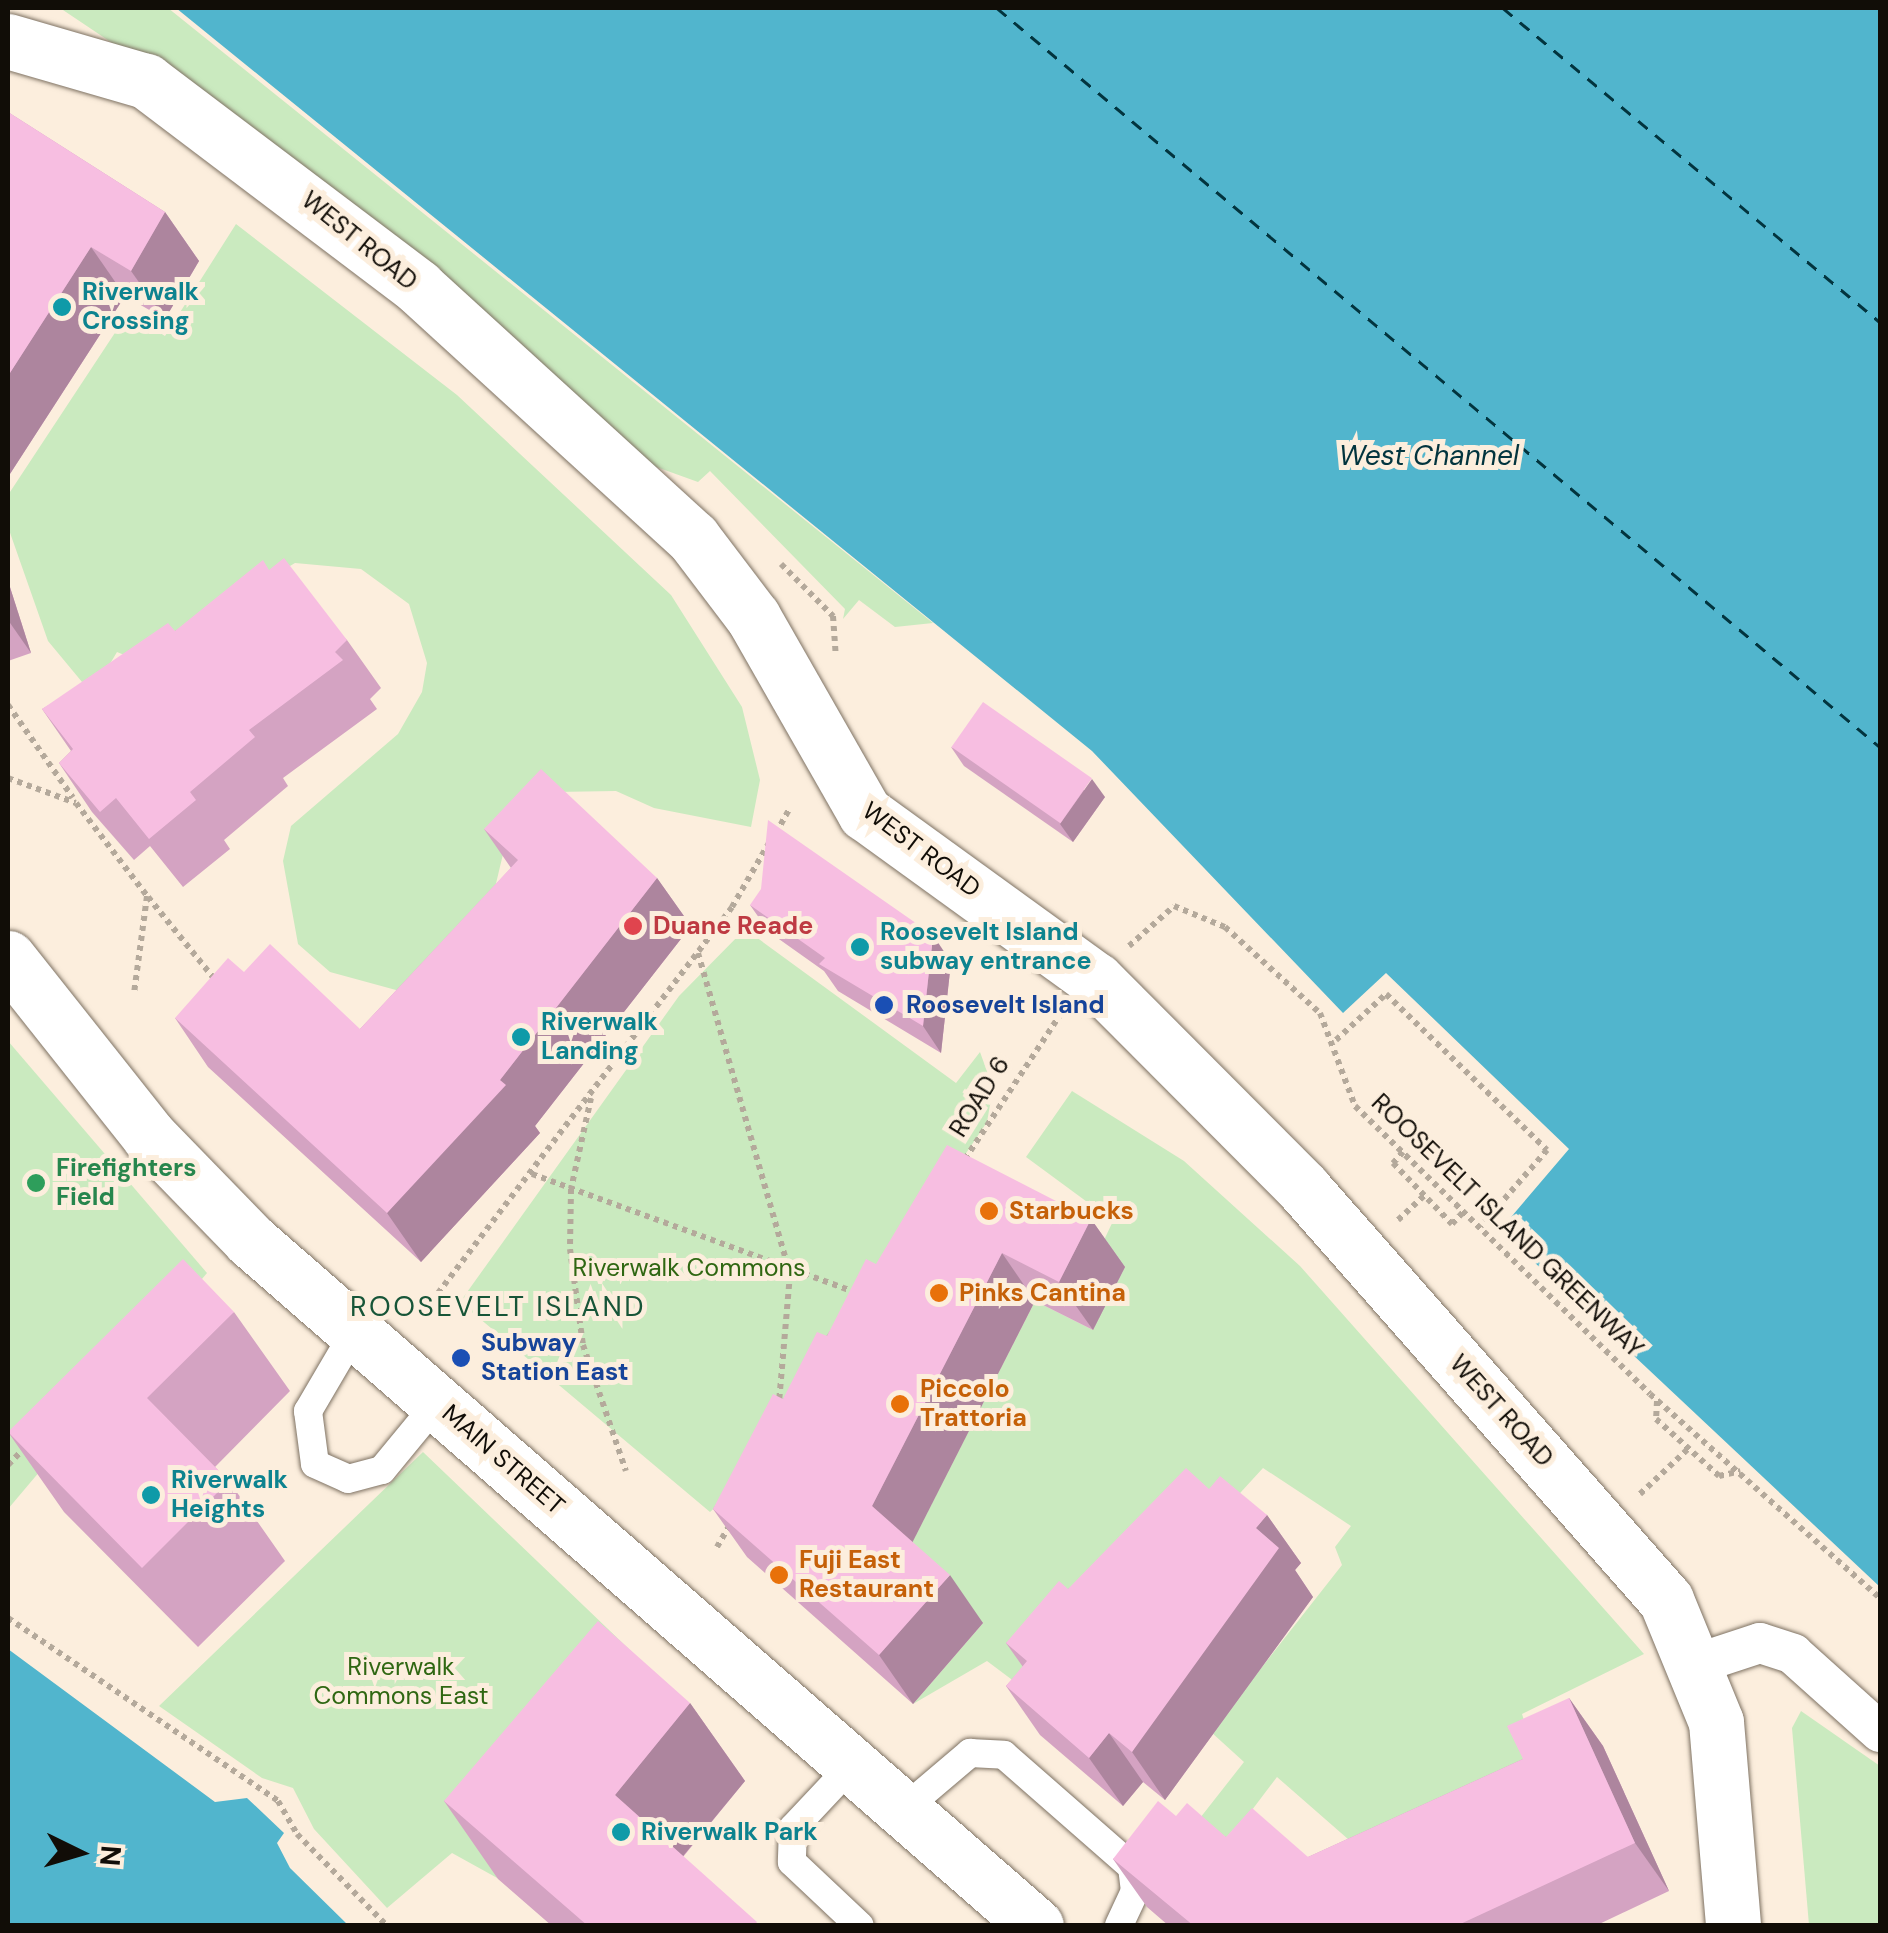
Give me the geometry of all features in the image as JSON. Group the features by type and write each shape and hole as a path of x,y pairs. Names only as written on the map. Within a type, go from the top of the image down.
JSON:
{"street":[{"name":"WEST ROAD","path":"8,41 146,81 418,288 694,538 752,617 865,812 1096,980 1250,1131 1647,1573 1699,1662 1716,1722 1733,1926"},
{"name":"MAIN STREET","path":"8,958 179,1169 355,1331 854,1763 1036,1926"},
{"path":"1699,1662 1760,1643 1793,1654 1880,1732"}],"lane":[{"path":"355,1331 308,1411 315,1464 348,1480 382,1470 437,1402"},
{"path":"904,1808 970,1753 1004,1756 1132,1867 1135,1891 1119,1926"},
{"path":"854,1763 793,1828 792,1862 860,1926"}],"path":[{"path":"8,705 76,802 226,994"},
{"path":"8,778 76,802"},
{"path":"432,1301 698,952 790,808"},
{"path":"134,994 147,896"},
{"name":"ROOSEVELT ISLAND GREENWAY","path":"1096,980 1174,906 1225,927 1320,1012 1336,1040 1342,1087 1403,1152 1658,1401 1880,1598"},
{"path":"698,952 790,1274 773,1425"},
{"name":"ROAD 6","path":"957,1170 1049,1027 1096,980"},
{"path":"1336,1040 1386,994 1547,1150 1481,1226"},
{"path":"593,1092 571,1189 583,1345 626,1470"},
{"path":"1403,1152 1393,1163 1452,1224 1464,1212"},
{"path":"532,1174 790,1274 876,1298"},
{"path":"1382,1235 1425,1195"},
{"path":"1658,1401 1656,1419 1718,1476 1741,1471"},
{"path":"8,1465 39,1432"},
{"path":"1625,1508 1689,1448"},
{"path":"716,1548 736,1513"},
{"path":"8,1618 278,1800 297,1834 387,1926"}],"green space":[{"path":"60,8 168,8 933,623 895,627 859,600 843,619 845,609 710,471 698,482 637,460 273,151"},
{"path":"236,224 457,395 671,595 742,707 760,780 751,827 654,808 616,791 554,792 504,850 493,896 407,993 330,972 298,944 283,861 291,826 398,734 422,692 427,663 409,604 361,569 295,563 134,659 117,652 92,694 48,641 8,527 8,495 128,313 165,336"},
{"name":"Riverwalk Commons","path":"745,929 956,1083 980,1052 993,1088 987,1122 748,1478 710,1512 460,1302 679,996"},
{"path":"8,1041 207,1273 8,1509"},
{"path":"1072,1091 1184,1161 1300,1266 1644,1654 1522,1714 1541,1774 1396,1881 1277,1777 1221,1851 1182,1841 1244,1762 1211,1732 1342,1565 1335,1547 1351,1526 1263,1468 1219,1516 1019,1685 987,1661 913,1704 983,1623 900,1566 1035,1301 1093,1330 1098,1253 1113,1221 1026,1157"},
{"name":"Riverwalk Commons East","path":"423,1452 655,1674 580,1784 499,1879 452,1853 387,1908 314,1829 293,1788 262,1778 159,1706"},
{"path":"1801,1711 1880,1766 1880,1925 1809,1925 1792,1728"}],"water":[{"name":"West Channel","path":"176,8 1880,8 1880,1587 1500,1230 1569,1149 1386,973 1343,1013 1092,751"},
{"path":"8,1649 215,1802 247,1798 284,1833 277,1843 290,1868 348,1925 8,1925"}],"building":[{"path":"8,112 165,212 131,271 91,247 8,376"},
{"path":"284,558 347,640 335,652 343,660 249,730 255,737 190,792 196,800 149,839 116,798 100,812 59,763 73,749 42,709 168,623 175,631 263,560 269,570"},
{"path":"983,702 1092,778 1060,823 951,747"},
{"name":"Riverwalk Landing","path":"541,769 657,878 500,1080 506,1085 387,1213 175,1018 228,958 244,972 270,944 360,1029 518,860 484,829"},
{"name":"Roosevelt Island subway entrance","path":"768,820 933,935 923,1026 819,964 825,958 750,905 761,889"},
{"path":"947,1145 1091,1219 1059,1282 1002,1253 872,1506 950,1575 879,1655 713,1509 773,1394 783,1399 817,1332 827,1336 866,1259 876,1264"},
{"path":"183,1259 234,1312 147,1398 229,1481 142,1568 8,1432"},
{"path":"1186,1468 1209,1489 1220,1476 1267,1515 1256,1528 1279,1548 1132,1752 1109,1733 1089,1758 1006,1686 1027,1661 1006,1643 1059,1581 1068,1589"},
{"path":"598,1621 690,1703 615,1795 757,1922 754,1926 588,1926 444,1801"},
{"path":"1569,1698 1635,1843 1456,1926 1194,1926 1113,1859 1158,1801 1176,1816 1187,1803 1226,1837 1252,1808 1308,1857 1523,1759 1507,1726"}],"ferry route":[{"path":"997,8 1880,747"},
{"path":"1503,8 1880,322"}],"place":[{"name":"Riverwalk Crossing","path":"62,307"},
{"name":"Duane Reade","path":"633,926"},
{"name":"Roosevelt Island subway entrance","path":"860,947"},
{"name":"Roosevelt Island","path":"884,1005"},
{"name":"Riverwalk Landing","path":"521,1037"},
{"name":"Firefighters Field","path":"36,1183"},
{"name":"Starbucks","path":"989,1211"},
{"name":"Pinks Cantina","path":"939,1293"},
{"name":"Subway Station East","path":"461,1358"},
{"name":"Piccolo Trattoria","path":"900,1404"},
{"name":"Riverwalk Heights","path":"151,1495"},
{"name":"Fuji East Restaurant","path":"779,1575"},
{"name":"Riverwalk Park","path":"621,1832"}],"district":[{"name":"ROOSEVELT ISLAND","path":"498,1307"}]}
